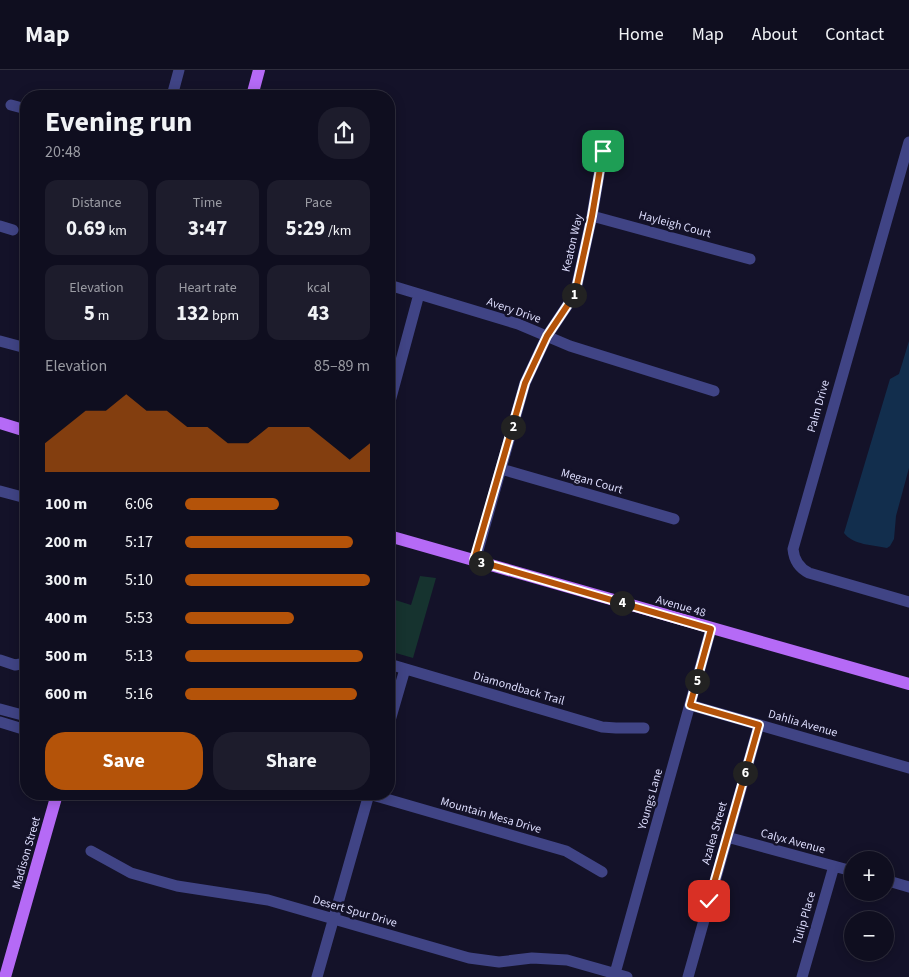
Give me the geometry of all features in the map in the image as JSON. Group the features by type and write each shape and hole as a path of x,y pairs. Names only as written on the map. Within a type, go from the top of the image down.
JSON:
{"main road":[{"path":"254,90 259,70"},
{"path":"0,423 20,429"},
{"name":"Avenue 48","path":"395,538 909,684"},
{"name":"Madison Street","path":"5,977 54,800"}],"street":[{"path":"174,90 179,70"},
{"path":"11,105 20,107"},
{"name":"Palm Drive","path":"909,142 792,548 797,563 809,573 909,602"},
{"name":"Keaton Way","path":"474,560 525,383 547,336 575,294 592,216 603,151"},
{"name":"Hayleigh Court","path":"592,216 750,259"},
{"path":"0,226 13,230"},
{"name":"Avery Drive","path":"395,287 518,324 570,346 714,390"},
{"path":"395,384 420,294"},
{"path":"0,341 20,346"},
{"name":"Megan Court","path":"501,469 674,519"},
{"path":"0,491 20,496"},
{"name":"Youngs Lane","path":"615,975 711,629"},
{"path":"0,660 20,664"},
{"name":"Diamondback Trail","path":"395,666 602,726 644,728"},
{"path":"395,703 405,669"},
{"name":"Dahlia Avenue","path":"690,705 909,768"},
{"path":"0,709 20,714"},
{"path":"0,722 20,728"},
{"name":"Azalea Street","path":"688,977 759,725"},
{"path":"316,977 367,800"},
{"name":"Mountain Mesa Drive","path":"390,800 566,851 578,856 602,872"},
{"name":"Calyx Avenue","path":"727,837 844,869"},
{"name":"Desert Spur Drive","path":"91,851 131,873 177,886 268,900 469,958 499,962 551,958 567,960 627,977"},
{"name":"Tulip Place","path":"802,977 834,866"},
{"path":"894,883 909,887"}],"green space":[{"path":"420,576 436,578 413,658 395,653 395,600 411,605"}],"water":[{"path":"909,341 909,468 896,516 894,539 887,548 858,542 844,533 890,379 899,374"}],"route":[{"path":"603,151 592,216 575,294 547,336 525,383 474,560 711,629 690,705 759,725 709,901"}]}
